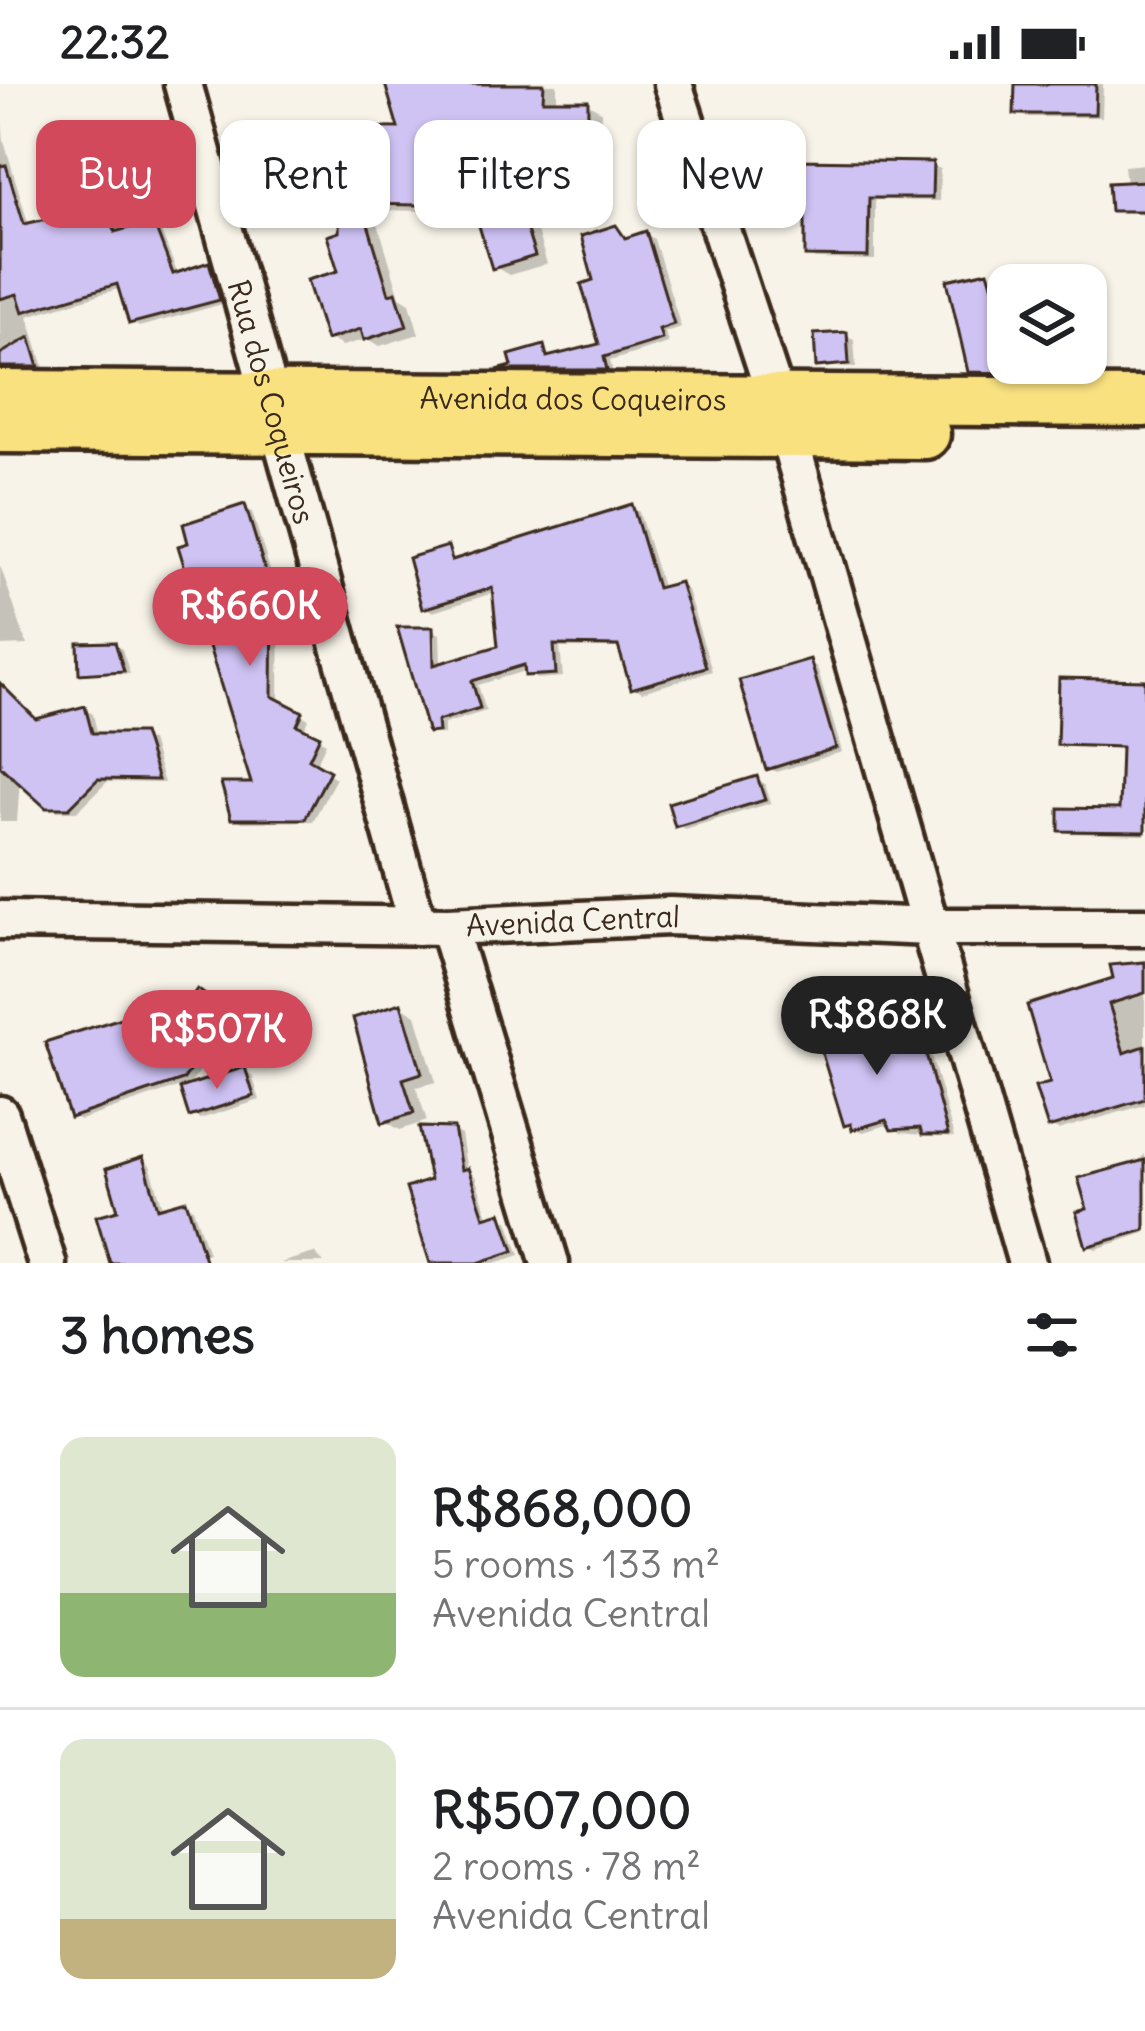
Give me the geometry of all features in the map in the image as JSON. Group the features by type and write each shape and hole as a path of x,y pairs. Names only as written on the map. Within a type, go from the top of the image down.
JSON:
{"main road":[{"name":"Avenida dos Coqueiros","path":"0,395 276,413 782,417 1145,434"},
{"name":"Avenida dos Coqueiros","path":"782,417 1145,402"},
{"name":"Avenida dos Coqueiros","path":"0,428 276,413"}],"street":[{"name":"Rua dos Coqueiros","path":"183,84 276,413 433,926 550,1263"},
{"path":"673,84 782,417 1027,1263"},
{"name":"Avenida Central","path":"0,920 433,926 670,916 930,927 1145,927"},
{"path":"0,1114 47,1263"}],"building":[{"path":"385,84 544,84 543,100 588,100 588,120 414,120 414,205 390,205 390,128 398,128"},
{"path":"1015,84 1096,84 1095,114 1014,114"},
{"path":"806,160 933,162 932,198 869,198 868,257 805,256"},
{"path":"6,165 24,224 114,228 115,232 156,228 173,274 209,262 220,300 129,324 117,284 23,312 17,294 0,299 0,166"},
{"path":"1145,181 1145,211 1110,211 1108,183"},
{"path":"613,226 625,238 646,231 674,324 659,329 662,339 604,357 607,370 497,370 512,366 509,355 544,345 547,357 599,344 581,284 593,280 581,236"},
{"path":"339,228 369,228 389,294 396,292 407,326 364,340 361,329 326,340 307,280 338,271 327,236"},
{"path":"480,228 526,228 535,256 492,269"},
{"path":"987,271 987,372 968,372 947,280"},
{"path":"847,332 849,364 816,367 814,334"},
{"path":"30,337 39,367 0,367 0,354"},
{"path":"245,504 273,596 272,696 303,712 297,725 320,736 309,759 330,771 305,819 231,819 221,783 251,783 178,546 188,543 183,524"},
{"path":"632,504 657,588 680,582 706,667 631,689 618,646 554,645 556,674 525,676 524,665 472,681 480,708 437,721 438,732 428,733 397,627 433,627 434,665 498,646 492,588 422,609 408,558 448,546 452,560"},
{"path":"115,642 124,671 79,674 78,643"},
{"path":"810,659 836,748 766,770 739,680"},
{"path":"1059,678 1145,680 1145,832 1059,831 1059,808 1119,809 1121,747 1057,745"},
{"path":"0,683 36,719 85,706 92,733 143,733 158,780 98,779 69,808 46,808 0,766"},
{"path":"757,776 765,800 675,827 668,803"},
{"path":"1145,962 1145,993 1109,1004 1124,1053 1145,1046 1145,1099 1048,1128 1035,1087 1050,1083 1027,1005 1113,978 1110,965"},
{"path":"197,989 231,1013 183,1080 70,1118 45,1042 131,1015 146,1061"},
{"path":"831,996 846,1045 893,1032 899,1051 923,1043 948,1135 922,1135 920,1128 891,1130 886,1120 852,1130 851,1124 844,1126 806,1001"},
{"path":"401,1003 422,1073 403,1079 414,1113 382,1123 353,1018"},
{"path":"245,1067 254,1096 189,1117 180,1088"},
{"path":"419,1127 454,1128 461,1170 468,1168 484,1217 501,1212 514,1251 478,1263 430,1263 406,1188 430,1180"},
{"path":"143,1157 158,1208 186,1200 206,1263 110,1263 96,1216 118,1210 106,1169"},
{"path":"1145,1160 1145,1230 1086,1247 1076,1212 1087,1209 1078,1178"}]}
